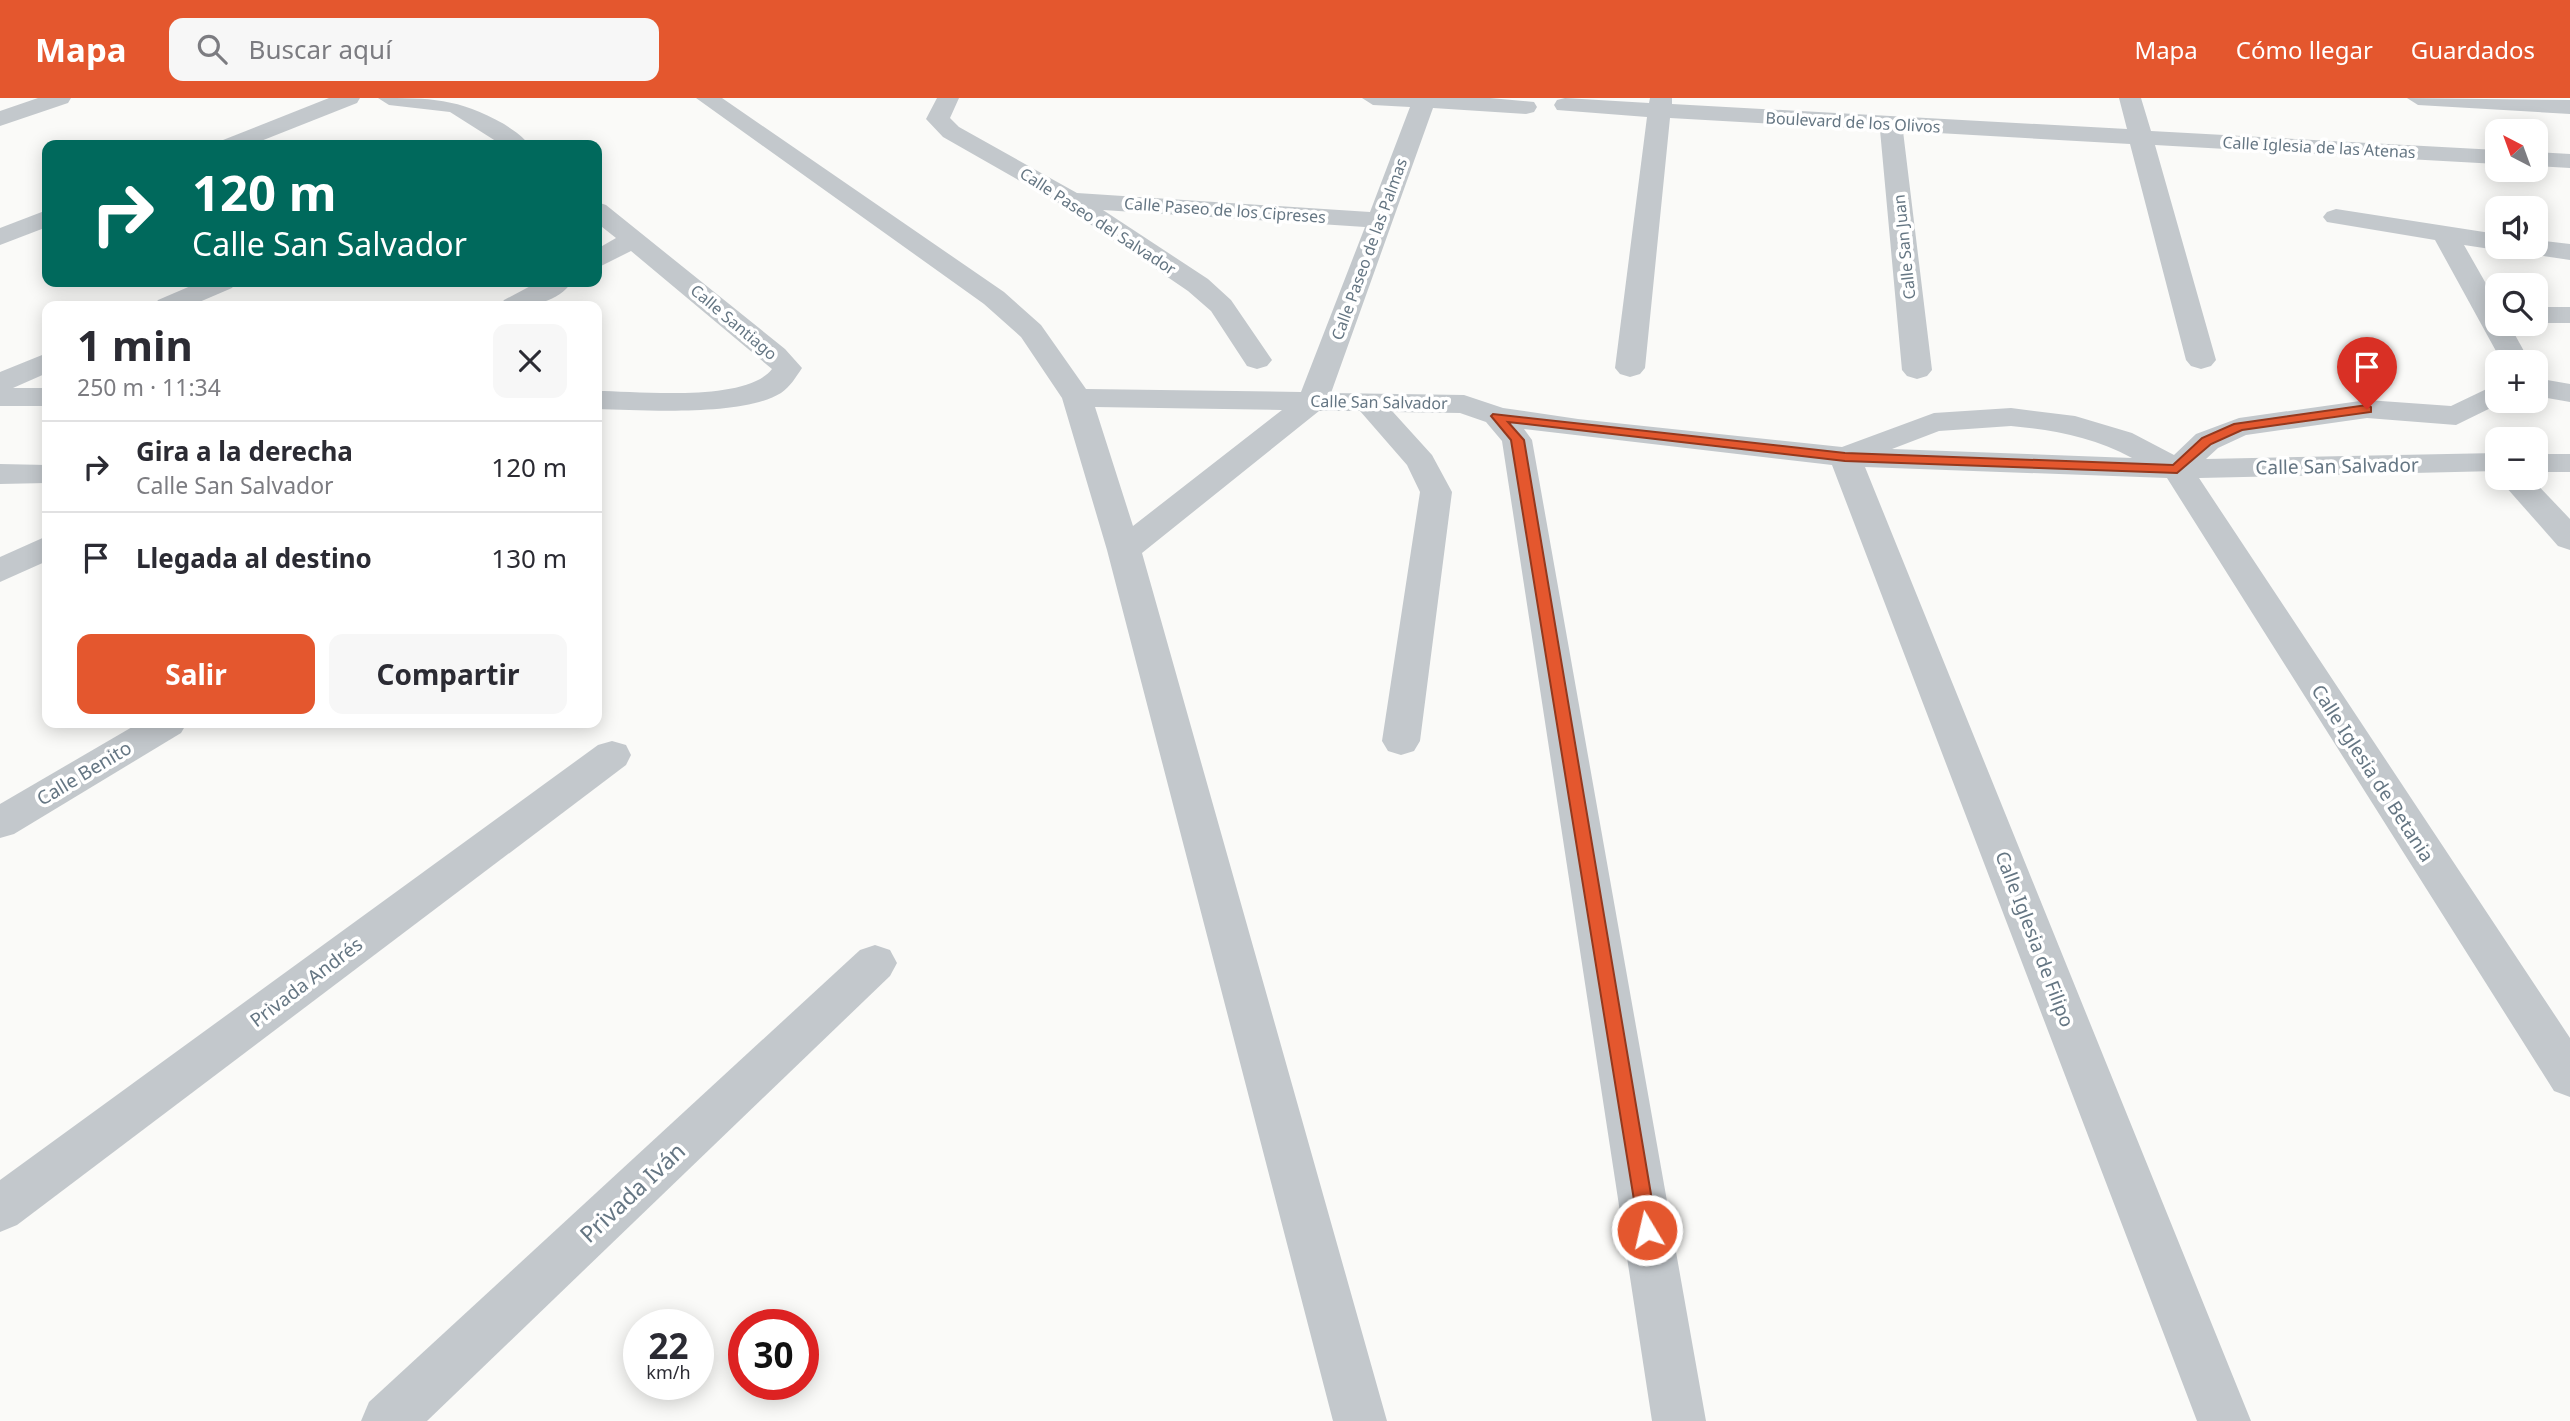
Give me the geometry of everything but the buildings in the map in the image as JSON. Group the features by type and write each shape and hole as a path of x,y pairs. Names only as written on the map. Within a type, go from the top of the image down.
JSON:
{"street":[{"path":"0,119 60,98"},
{"path":"244,140 349,98"},
{"path":"389,98 457,104 475,113 510,140"},
{"path":"707,98 994,298 1031,331 1077,398 1124,550 1360,1421"},
{"name":"Calle Paseo del Salvador","path":"948,98 938,119 951,132 1071,200 1198,285 1221,306 1257,360"},
{"path":"1373,98 1526,107"},
{"path":"2130,98 2201,359"},
{"path":"2418,98 2570,107"},
{"name":"Calle Paseo de las Palmas","path":"1313,401 1425,99"},
{"path":"1630,368 1660,104"},
{"name":"Boulevard de los Olivos","path":"1565,105 1660,104 1891,125 2140,137"},
{"name":"Calle San Juan","path":"1891,125 1917,370"},
{"name":"Calle Iglesia de las Atenas","path":"2140,137 2485,156"},
{"path":"2548,160 2570,161"},
{"name":"Calle Paseo de los Cipreses","path":"1071,200 1380,220"},
{"name":"Calle Santiago","path":"602,214 775,355 787,368 780,381 762,391 732,397 602,404"},
{"path":"2336,217 2485,240"},
{"path":"0,237 42,220"},
{"path":"2445,234 2485,302"},
{"path":"602,257 633,239"},
{"path":"2548,249 2570,252"},
{"path":"179,301 211,287"},
{"path":"523,301 549,287"},
{"path":"2548,315 2570,314"},
{"path":"0,383 42,364"},
{"path":"2548,389 2570,393"},
{"path":"0,397 42,397"},
{"name":"Calle San Salvador","path":"1077,398 1464,404 1497,416 1845,457 2177,469 2485,461"},
{"path":"2177,469 2207,441 2239,427 2367,409 2456,416 2485,400"},
{"path":"1124,550 1313,401"},
{"path":"1368,402 1421,462 1436,492 1401,741"},
{"path":"1497,416 1517,440 1679,1421"},
{"path":"2456,416 2485,448"},
{"name":"Calle San Salvador","path":"1845,457 1934,422 2011,417 2064,422 2121,440 2177,469"},
{"name":"Calle Iglesia de Filipo","path":"1845,457 2224,1421"},
{"path":"2548,463 2570,463"},
{"name":"Calle Iglesia de Betania","path":"2177,469 2570,1077"},
{"path":"0,474 42,474"},
{"path":"2525,490 2570,539"},
{"path":"0,571 42,550"},
{"name":"Calle Benito","path":"0,823 160,728"},
{"name":"Privada Andrés","path":"0,1209 612,755"},
{"name":"Privada Iván","path":"388,1421 875,962"}],"route":[{"path":"1647,1230 1517,440 1497,416 1578,428 1845,457 2177,469 2207,441 2239,427 2367,409"}]}
